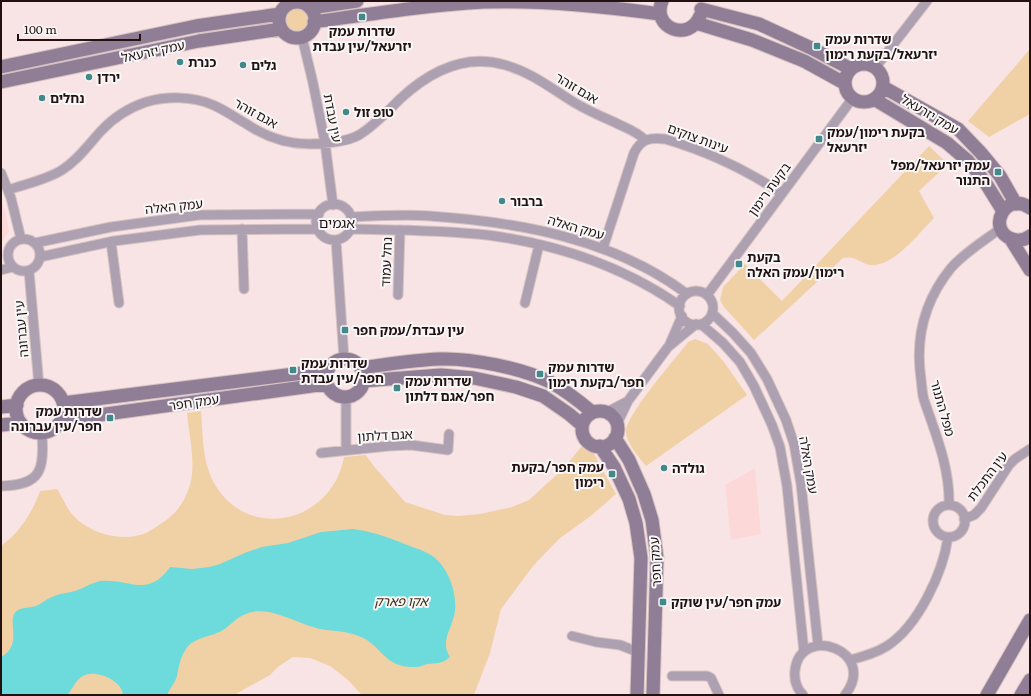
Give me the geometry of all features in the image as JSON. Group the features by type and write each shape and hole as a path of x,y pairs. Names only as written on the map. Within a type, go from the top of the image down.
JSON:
{"main road":[{"path":"310,8 357,1"},
{"path":"662,1 660,14 666,25 676,30 687,30 696,23 700,16 700,5 759,24 812,48 851,69"},
{"path":"300,2 310,8 314,16 314,22 310,31 302,37 290,36 281,29 279,20 280,14 284,7 292,3 300,2"},
{"path":"314,22 434,5 486,2 549,2 612,7 660,14"},
{"name":"עמק יזרעאל","path":"1,67 196,26 280,14"},
{"path":"696,23 752,40 804,61 844,83"},
{"name":"עמק יזרעאל","path":"1,82 198,41 281,29"},
{"path":"863,64 875,68 881,76 883,87 880,94 874,99 865,102 852,99 846,92 844,83 846,75 851,69 863,64"},
{"name":"עמק יזרעאל","path":"883,87 958,129 1000,176 1016,204"},
{"name":"עמק יזרעאל","path":"874,99 947,143 968,161 985,182 1003,212"},
{"path":"1030,208 1024,205 1016,204 1008,206 1003,212 1000,220 1003,232 1010,238 1030,270"},
{"path":"1010,238 1022,240 1030,236"},
{"path":"344,359 354,362 361,368 364,381 359,390 351,396 346,397 336,395 326,384 327,370 334,362 344,359"},
{"path":"361,368 441,359 476,362 521,371 550,382 579,401 592,412"},
{"name":"עמק חפר","path":"63,403 327,370"},
{"path":"364,381 441,375 474,378 516,387 543,396 582,425"},
{"name":"עמק חפר","path":"62,420 326,384"},
{"path":"47,386 60,396 63,403 64,414 62,420 54,429 42,433 27,429 21,423 17,411 17,405 22,394 32,387 47,386"},
{"path":"1,407 17,405"},
{"path":"592,412 607,412 617,424 618,429 615,438 606,445 600,446 590,444 586,440 582,430 582,425 587,416 592,412"},
{"path":"1,425 21,423"},
{"name":"עמק חפר","path":"615,438 629,460 644,494 652,520 657,558 654,695"},
{"name":"עמק חפר","path":"600,446 614,467 628,499 636,523 641,558 637,695"},
{"path":"986,695 1030,620"},
{"path":"1021,695 1030,680"}],"street":[{"path":"875,68 927,1"},
{"name":"עין עבדת","path":"302,37 325,142 333,205"},
{"name":"אגם זוהר","path":"8,190 46,177 61,170 85,150 101,131 115,118 127,110 146,102 163,99 191,99 213,104 262,134 281,140 310,144 344,141 358,136 376,122 418,83 453,65 470,62 488,61 522,70 594,114 633,130 645,140"},
{"name":"בקעת רימון","path":"707,295 852,99"},
{"name":"עינות צוקים","path":"645,140 658,138 665,139 713,156 747,172 781,193"},
{"path":"603,248 634,152 638,144 645,140"},
{"path":"1,173 11,198 21,239"},
{"path":"333,205 344,208 351,216 352,223 351,229 345,237 336,240 331,240 323,236 318,229 317,219 318,214 326,207 333,205"},
{"name":"עמק האלה","path":"35,243 111,227 199,216 318,214"},
{"name":"עמק האלה","path":"351,216 429,216 490,221 542,230 603,248 637,263 671,281 687,294"},
{"name":"מפל התנור","path":"949,505 946,466 938,435 924,398 919,368 919,342 925,314 935,291 951,268 965,254 1001,228"},
{"path":"242,229 244,289"},
{"name":"עמק האלה","path":"40,257 112,242 200,230 318,229"},
{"name":"עמק האלה","path":"351,229 428,230 488,235 539,245 598,262 630,276 663,294 680,306"},
{"name":"נחל עמוד","path":"398,295 400,230"},
{"path":"21,239 29,239 35,243 38,247 40,257 36,266 29,271 19,271 4,257 12,243 21,239"},
{"path":"336,240 344,359"},
{"path":"112,242 118,304"},
{"path":"525,303 539,245"},
{"path":"1,270 13,267"},
{"name":"עין עברונה","path":"29,271 38,386"},
{"path":"617,424 628,400 668,348 698,324 708,320 712,313 712,303 707,295 699,292 691,292 684,297 680,306 682,316 686,321 698,324"},
{"name":"עמק האלה","path":"712,313 733,333 751,354 767,379 786,420 794,444 801,484 818,646"},
{"path":"668,348 682,316"},
{"name":"עמק האלה","path":"698,324 722,343 740,362 754,386 772,425 780,447 787,486 804,652"},
{"name":"אגם דלתון","path":"346,397 346,450"},
{"path":"607,412 628,400"},
{"path":"1,486 15,486 24,484 38,473 43,455 42,433"},
{"name":"אגם דלתון","path":"321,453 411,445 448,450 449,434"},
{"name":"עין התכלת","path":"964,519 974,515 981,508 1009,465 1014,459 1030,449"},
{"path":"949,505 957,508 963,514 964,519 963,528 960,532 957,535 948,537 943,536 935,530 933,521 936,511 949,505"},
{"path":"850,660 866,656 886,647 904,633 914,619 935,582 948,537"},
{"path":"572,636 596,642 620,645 638,652"},
{"path":"620,645 639,638"},
{"path":"803,695 797,688 794,674 797,662 804,652 810,648 828,645 844,653 850,660 854,678 851,687 845,695"},
{"path":"672,676 707,676 711,678 719,695"}],"shaded area":[{"path":"1,199 9,231 1,242"},
{"path":"755,468 761,534 731,540 725,485"}],"green space":[{"path":"296,7 304,11 308,19 304,27 296,31 288,27 284,19 288,11"},
{"path":"1030,49 1030,114 989,137 968,121"},
{"path":"929,146 948,164 919,191 934,218 905,248 888,261 870,265 854,259 843,258 754,340 724,307 720,300 723,287 745,264 782,301"},
{"path":"695,339 708,344 724,362 747,395 646,466 629,442 626,432 628,424 642,401 663,373 688,342"},
{"name":"אקו פארק","path":"201,411 205,457 214,483 229,502 247,514 267,519 287,517 307,510 323,497 336,480 344,457 366,455 405,502 445,515 458,516 480,514 512,507 529,500 563,469 582,446 594,454 616,494 592,515 559,539 533,566 501,609 490,653 474,695 362,695 348,680 330,666 310,658 293,657 279,666 270,675 234,695 1,695 1,546 14,535 25,522 40,491 57,489 71,513 78,520 96,531 106,534 126,537 136,536 146,533 162,523 172,516 188,491 192,477 192,449 187,413"}],"water":[{"path":"353,529 383,536 424,551 437,560 442,566 447,573 453,588 455,604 454,617 446,640 447,651 450,657 439,663 417,667 405,667 389,660 372,644 356,635 320,629 273,613 256,611 243,615 218,633 198,639 190,645 182,656 176,679 167,695 123,695 118,685 107,677 88,674 76,682 67,695 1,695 1,657 8,652 12,645 14,614 22,608 36,606 55,596 78,590 92,583 111,581 146,585 162,577 170,567 192,569 209,567 262,547 288,543 321,532"}],"place":[{"name":"שדרות עמק יזרעאל/עין עבדת","path":"362,17"},
{"name":"שדרות עמק יזרעאל/בקעת רימון","path":"817,46"},
{"name":"כנרת","path":"180,62"},
{"name":"גלים","path":"243,65"},
{"name":"ירדן","path":"89,77"},
{"name":"נחלים","path":"42,98"},
{"name":"טופ זול","path":"346,112"},
{"name":"בקעת רימון/עמק יזרעאל","path":"819,139"},
{"name":"עמק יזרעאל/מפל התנור","path":"998,172"},
{"name":"ברבור","path":"502,201"},
{"name":"בקעת רימון/עמק האלה","path":"739,264"},
{"name":"עין עבדת/עמק חפר","path":"345,330"},
{"name":"שדרות עמק חפר/עין עבדת","path":"293,370"},
{"name":"שדרות עמק חפר/בקעת רימון","path":"540,374"},
{"name":"שדרות עמק חפר/אגם דלתון","path":"397,388"},
{"name":"שדרות עמק חפר/עין עברונה","path":"110,418"},
{"name":"גולדה","path":"664,468"},
{"name":"עמק חפר/בקעת רימון","path":"612,474"},
{"name":"עמק חפר/עין שוקק","path":"663,602"}],"district":[{"name":"אגמים","path":"337,223"}]}
